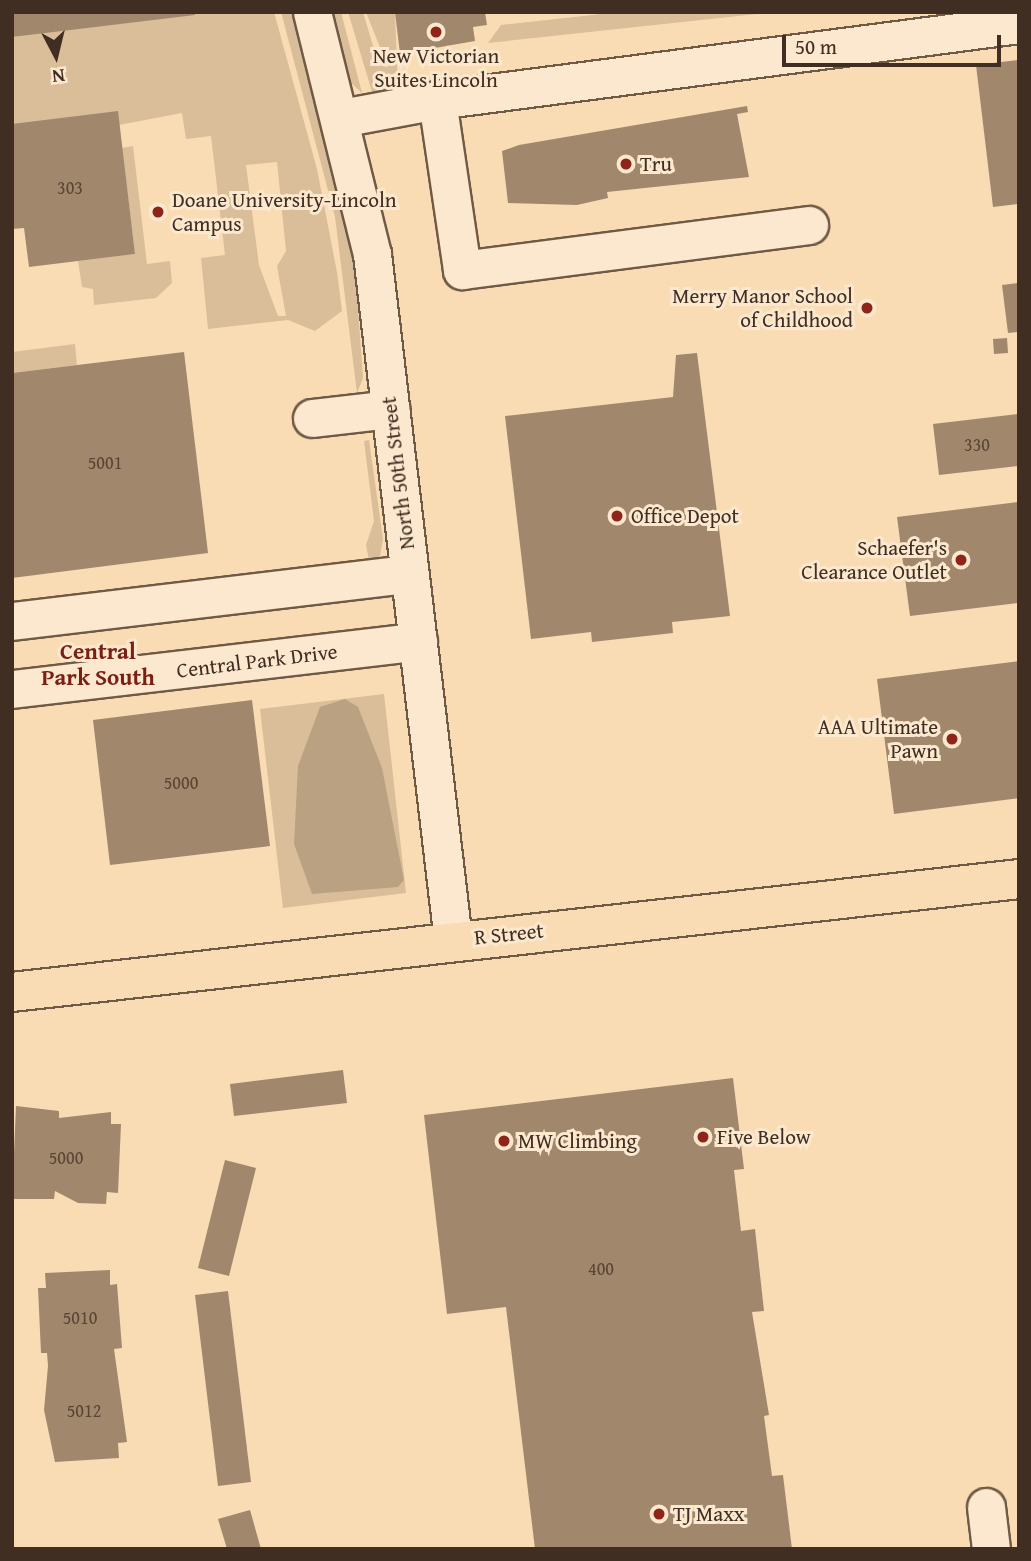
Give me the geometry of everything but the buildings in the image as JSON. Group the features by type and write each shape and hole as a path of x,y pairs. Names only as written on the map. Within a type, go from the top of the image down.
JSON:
{"main road":[{"name":"R Street","path":"12,992 1014,874"}],"street":[{"name":"North 50th Street","path":"312,12 341,118 372,254 453,940"},
{"path":"341,118 437,100 1019,24"},
{"path":"437,100 461,270 809,225"},
{"path":"312,418 390,409"},
{"path":"12,621 409,574"},
{"name":"Central Park Drive","path":"12,689 418,641"},
{"path":"986,1507 991,1549"}],"shaded area":[{"path":"194,12 274,12 317,169 342,311 315,331 288,320 208,329 201,258 225,255 211,136 186,139 182,113 119,125 12,124 12,37","holes":["277,162 286,251 277,266 286,316 278,316 259,265 246,165"]},
{"path":"281,12 292,12 354,253 363,378 357,393 335,217"},
{"path":"331,12 341,12 362,93 348,80"},
{"path":"348,12 363,12 376,56 383,55 366,12 395,12 398,88 373,95"},
{"path":"620,12 776,12 488,43 501,25"},
{"path":"133,146 147,264 170,261 172,283 156,298 94,305 93,289 82,287 78,261 135,254 122,148"},
{"path":"75,344 77,365 12,373 12,352"},
{"path":"369,440 383,539 380,556 370,565 366,545 374,521 364,441"},
{"path":"384,694 406,893 283,908 260,709"},
{"path":"345,699 358,707 382,768 404,880 398,887 312,894 294,844 298,766 320,707"}],"place":[{"name":"New Victorian Suites Lincoln","path":"436,32"},
{"name":"Tru","path":"626,164"},
{"name":"Doane University-Lincoln Campus","path":"158,212"},
{"name":"Merry Manor School of Childhood","path":"867,308"},
{"name":"Office Depot","path":"617,516"},
{"name":"Schaefer's Clearance Outlet","path":"961,560"},
{"name":"AAA Ultimate Pawn","path":"952,739"},
{"name":"Five Below","path":"703,1137"},
{"name":"MW Climbing","path":"504,1141"},
{"name":"TJ Maxx","path":"659,1514"}],"district":[{"name":"Central Park South","path":"98,664"}]}
